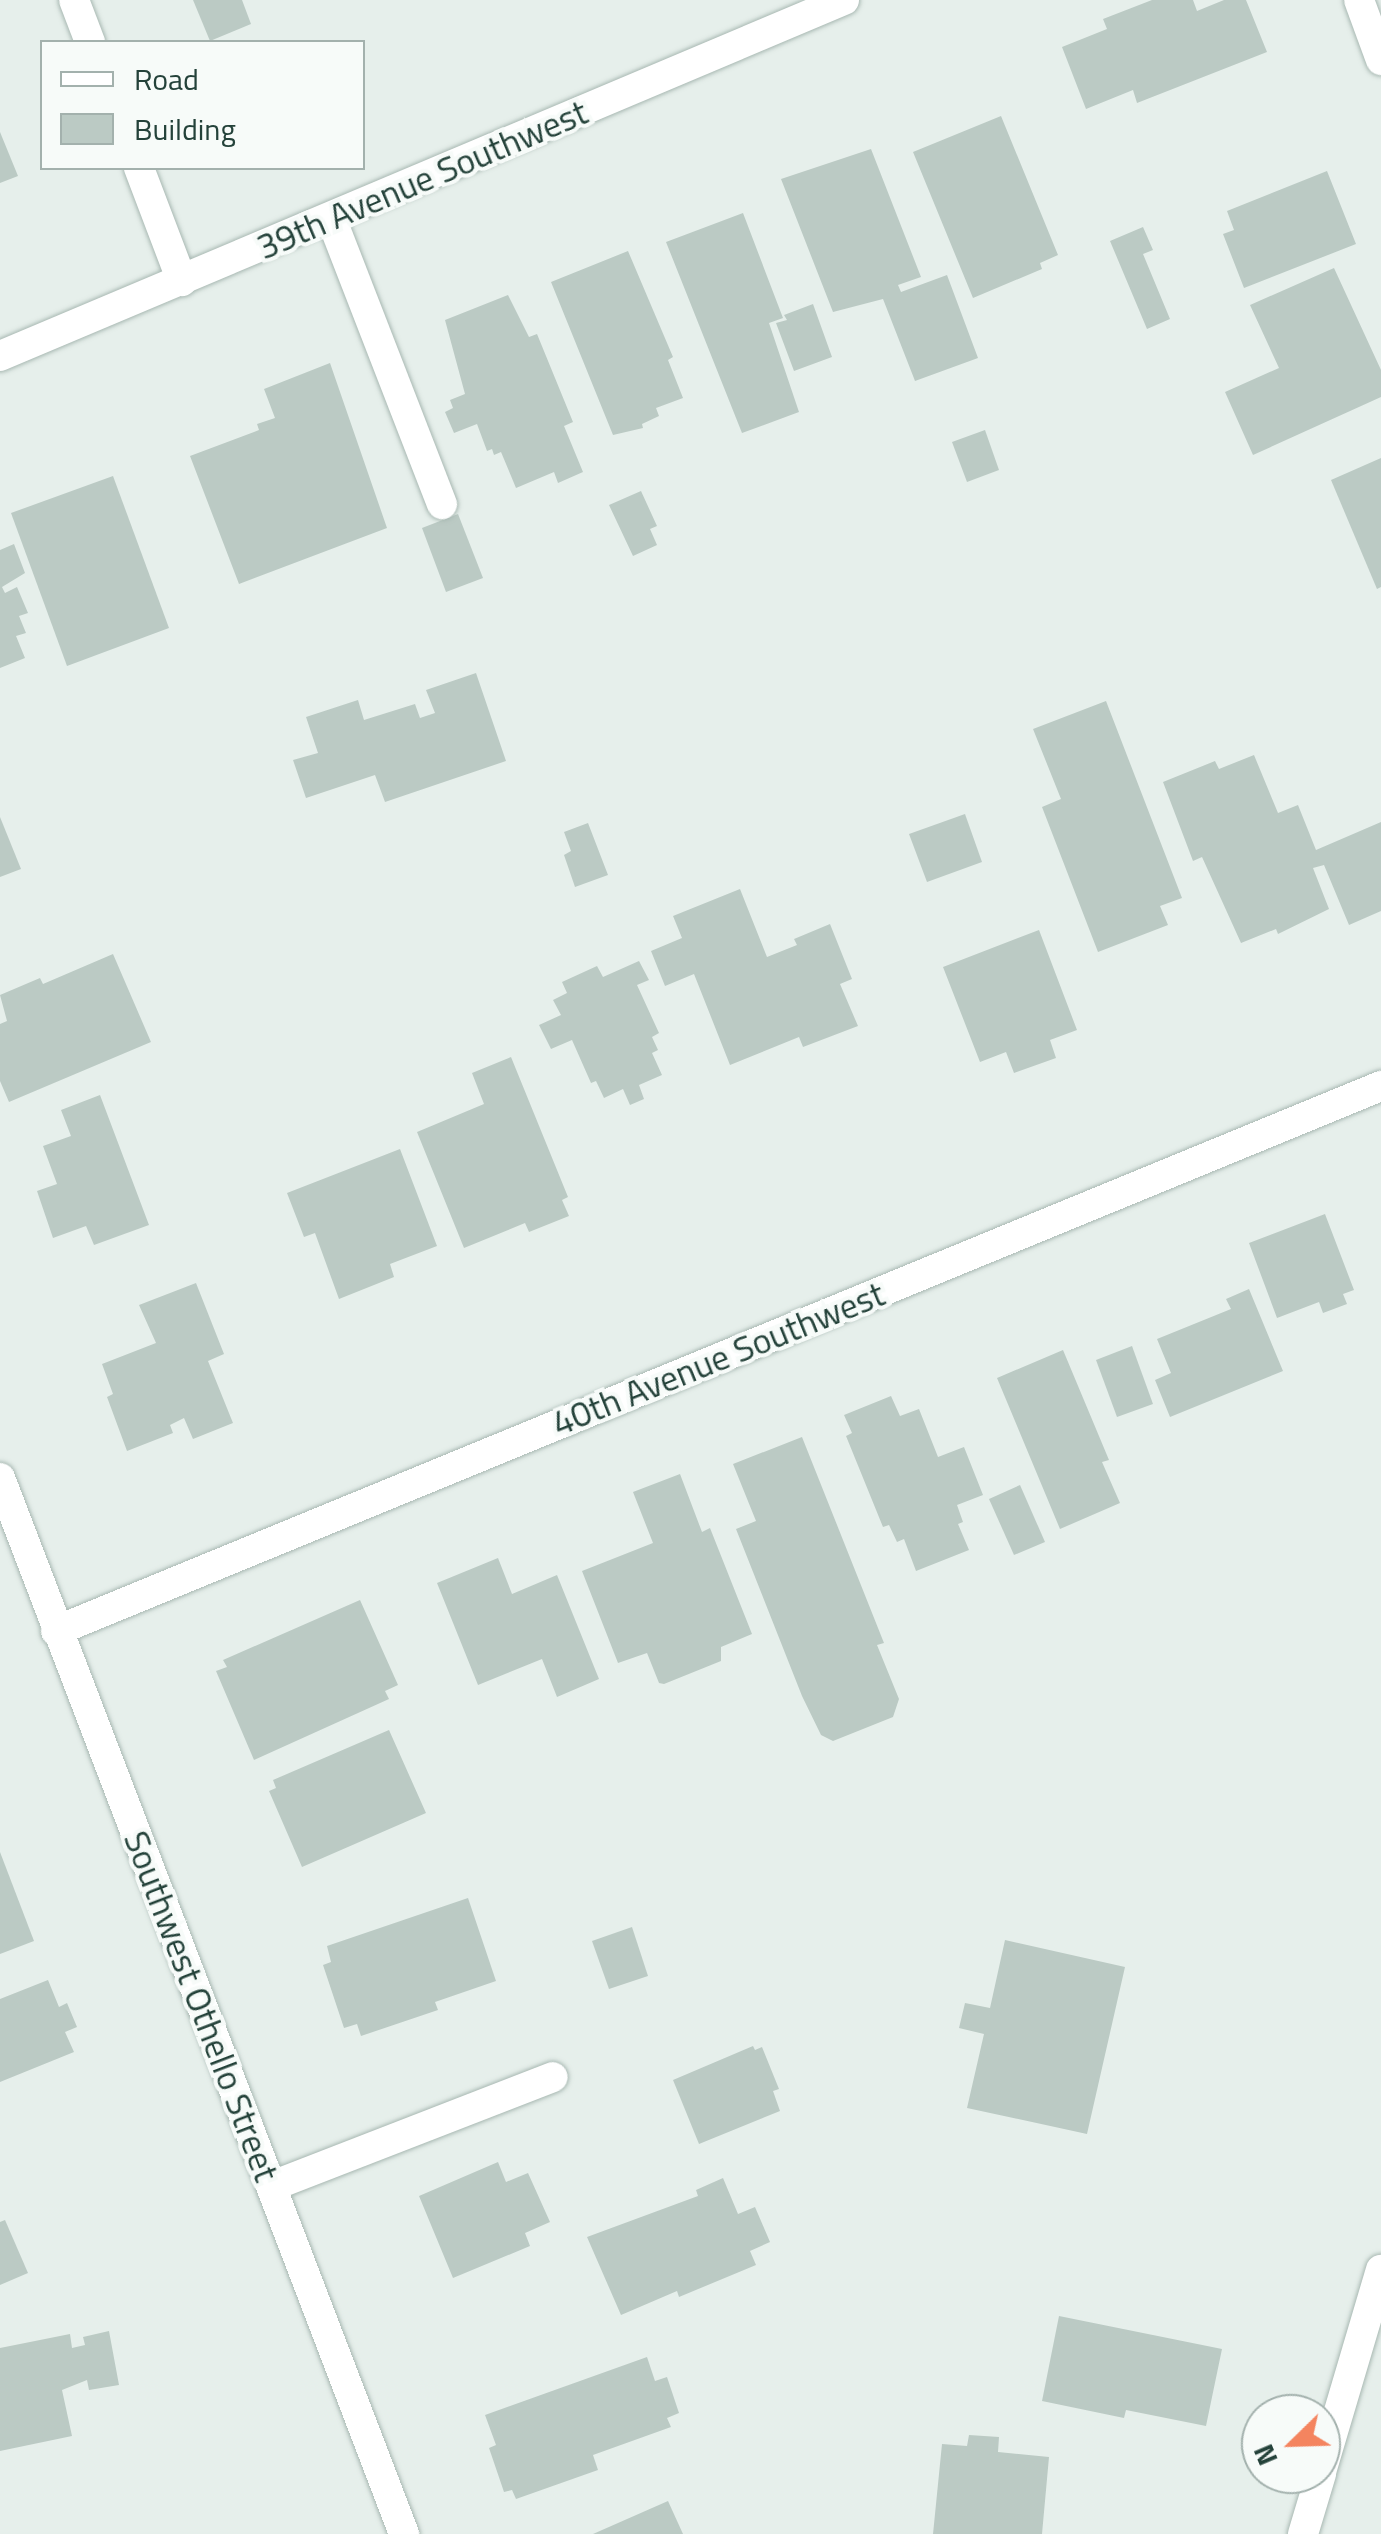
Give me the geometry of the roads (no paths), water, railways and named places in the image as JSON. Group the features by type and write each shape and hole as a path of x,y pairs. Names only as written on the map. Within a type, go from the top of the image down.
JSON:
{"street":[{"path":"74,0 89,40"},
{"name":"39th Avenue Southwest","path":"0,356 844,0"},
{"path":"1359,0 1381,60"},
{"path":"140,170 182,281"},
{"path":"331,218 442,504"},
{"name":"40th Avenue Southwest","path":"56,1631 1381,1086"},
{"name":"Southwest Othello Street","path":"0,1478 404,2534"},
{"path":"272,2186 553,2077"},
{"path":"1341,2405 1381,2270"},
{"path":"1303,2534 1315,2494"}]}
